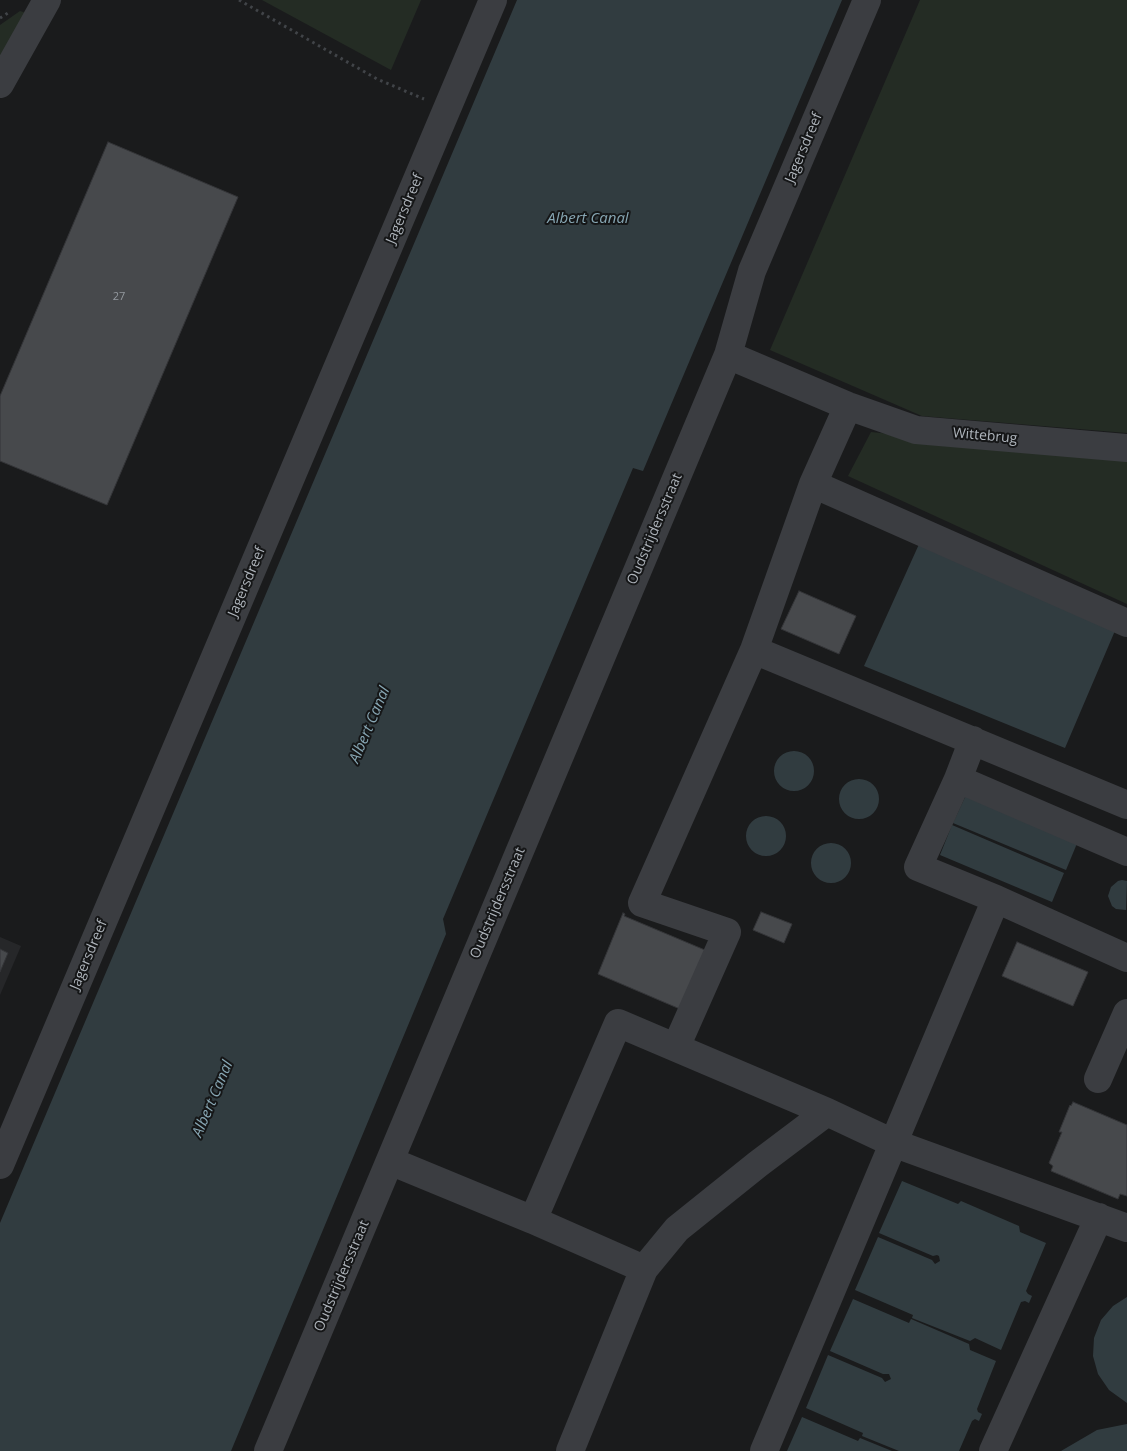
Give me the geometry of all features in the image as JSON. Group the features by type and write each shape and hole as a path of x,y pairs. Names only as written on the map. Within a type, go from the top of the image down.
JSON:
{"street":[{"path":"0,84 48,0"},
{"name":"Jagersdreef","path":"0,1165 493,0"},
{"name":"Jagersdreef","path":"728,355 752,271 867,0"},
{"name":"Wittebrug","path":"728,355 848,406 916,430 1127,448"},
{"name":"Oudstrijdersstraat","path":"268,1451 728,355"},
{"path":"676,1047 727,932 642,903 754,650 813,484 848,406"},
{"path":"813,484 1127,623"},
{"path":"754,650 1127,805"},
{"path":"973,740 958,779 918,867 996,899 1127,958"},
{"path":"958,779 1127,852"},
{"path":"764,1451 996,899"},
{"path":"1098,1079 1127,1013"},
{"path":"533,1220 618,1023 827,1112 892,1143 1127,1228"},
{"path":"570,1451 644,1269 677,1229 827,1112"},
{"path":"390,1161 533,1220 644,1269"},
{"path":"993,1451 1099,1217"}],"path":[{"path":"239,0 377,79 394,86"}],"shaded area":[{"path":"262,0 421,0 391,70"},
{"path":"920,0 1127,0 1127,433 922,416 770,350"},
{"path":"20,11 26,13 0,57 0,25"},
{"path":"871,432 1127,459 1127,604 848,476"},
{"path":"0,937 21,946 0,995"}],"water":[{"name":"Albert Canal","path":"517,0 842,0 643,471 633,468 443,919 446,934 231,1451 0,1451 0,1223"},
{"path":"920,542 1117,626 1065,748 864,666"},
{"path":"794,751 808,757 814,771 808,785 794,791 780,785 774,771 780,757"},
{"path":"859,779 873,785 879,799 873,813 859,819 845,813 839,799 845,785"},
{"path":"967,793 1078,841 1066,870 953,823"},
{"path":"766,816 780,822 786,836 780,850 766,856 752,850 746,836 752,822"},
{"path":"952,825 1064,873 1052,902 940,855"},
{"path":"831,843 845,849 851,863 845,877 831,883 817,877 811,863 817,849"},
{"path":"1122,880 1127,881 1126,910 1116,909 1112,906 1108,896 1111,887"},
{"path":"902,1181 958,1204 961,1201 1019,1226 1020,1232 1046,1243 1026,1291 1032,1296 1029,1303 1021,1302 1001,1350 975,1338 970,1341 912,1318 913,1315 855,1290 878,1237 932,1260 935,1264 940,1261 937,1255 933,1256 879,1233"},
{"path":"1127,1297 1127,1403 1109,1390 1098,1374 1093,1356 1094,1338 1101,1320 1113,1306"},
{"path":"853,1299 909,1323 911,1319 969,1344 970,1350 996,1361 977,1409 982,1414 979,1421 975,1419 972,1421 959,1451 899,1451 862,1436 863,1433 806,1408 828,1355 882,1378 885,1382 891,1379 889,1374 883,1374 830,1351"},
{"path":"802,1417 858,1441 860,1438 892,1451 787,1451"},
{"path":"1127,1424 1127,1451 1061,1451 1097,1430"}],"building":[{"path":"108,142 238,197 107,505 0,461 0,396"},
{"path":"799,591 856,616 839,654 781,629"},
{"path":"761,912 792,924 784,943 753,930"},
{"path":"623,913 625,914 624,916 712,953 687,1012 598,974"},
{"path":"1017,942 1088,972 1073,1006 1002,976"},
{"path":"0,949 8,953 0,972"},
{"path":"1073,1102 1127,1125 1127,1196 1120,1194 1118,1199 1051,1171 1053,1166 1049,1163 1062,1132 1059,1132"}]}
